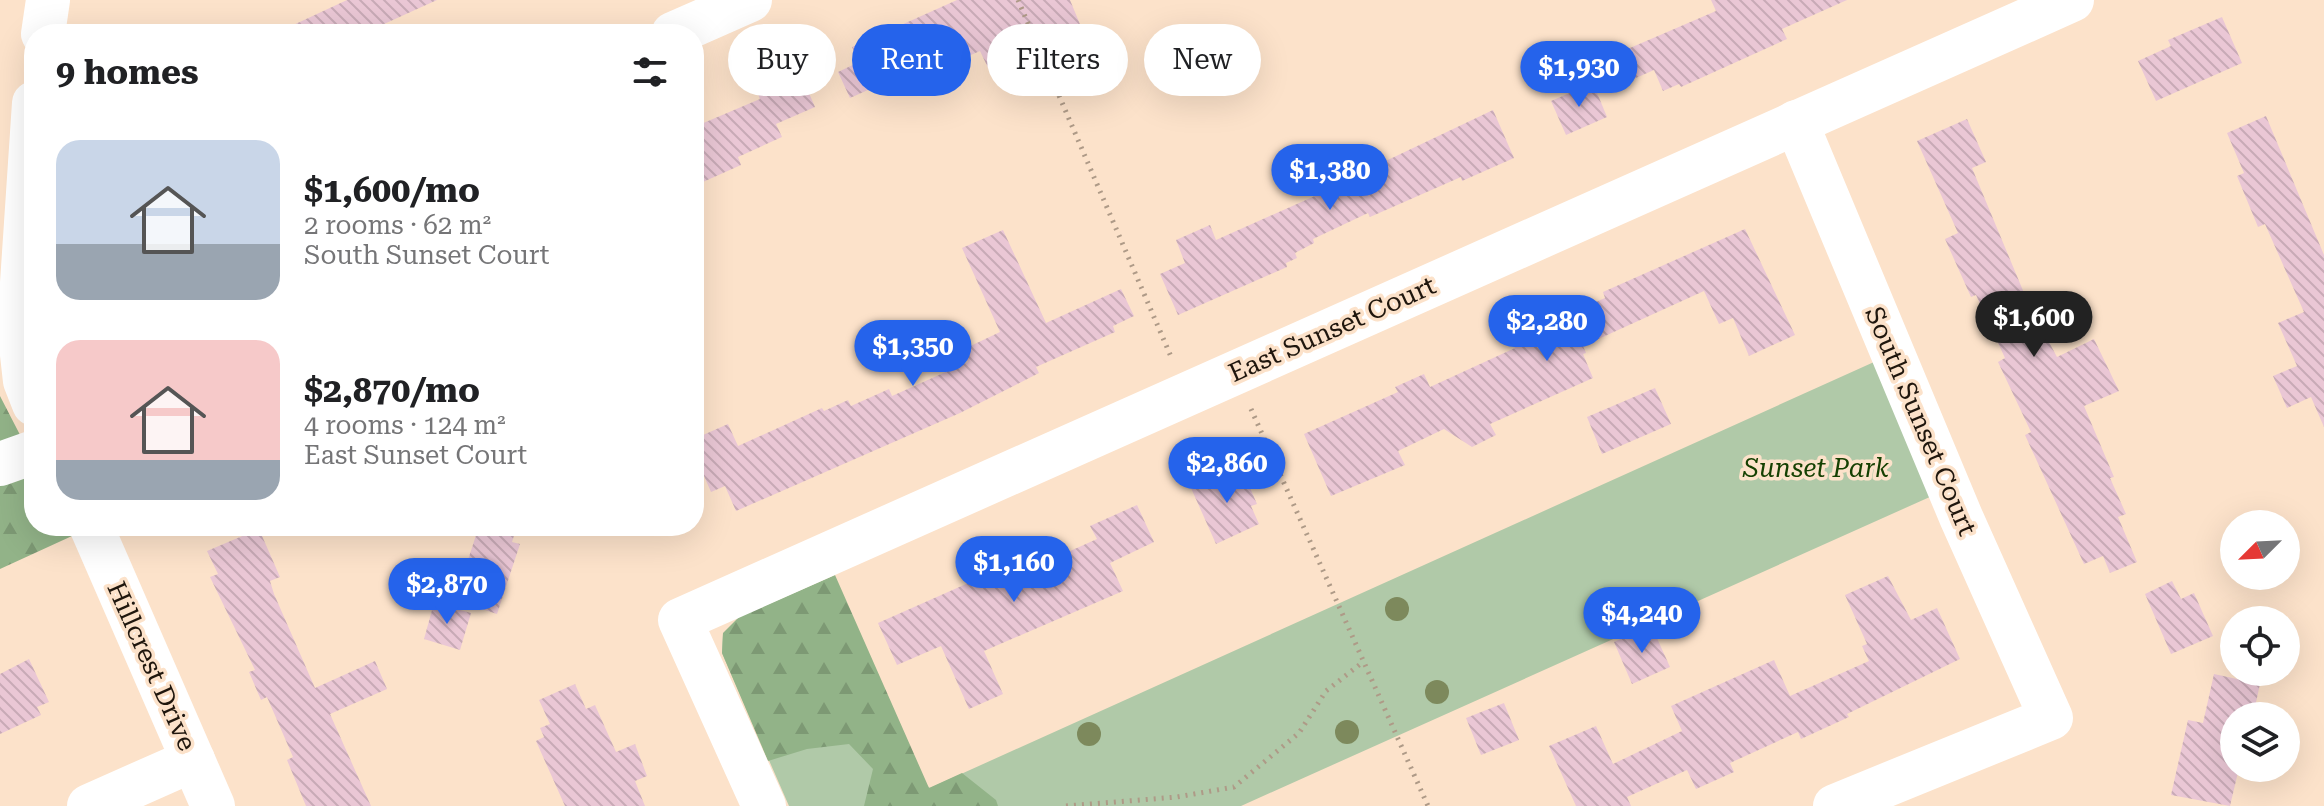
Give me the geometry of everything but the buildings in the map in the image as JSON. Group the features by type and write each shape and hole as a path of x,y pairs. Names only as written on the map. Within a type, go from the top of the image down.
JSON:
{"street":[{"path":"44,24 48,0"},
{"path":"696,24 750,0"},
{"name":"East Sunset Court","path":"764,806 680,620 2072,0"},
{"name":"South Sunset Court","path":"1796,122 1961,517 2051,718 1835,806"},
{"path":"0,464 24,456"},
{"name":"Hillcrest Drive","path":"95,536 213,806"},
{"path":"89,806 193,760"}],"path":[{"path":"1018,0 1186,393"},
{"path":"1235,372 1428,806"},
{"path":"1066,806 1177,797 1234,787 1299,733 1326,691 1364,662"}],"green space":[{"name":"Sunset Park","path":"1874,362 1932,496 1241,806 789,806 722,653 723,633 930,788"},
{"path":"0,396 24,443 24,536 72,536 0,569"},
{"path":"835,575 929,788 962,773 996,800 998,806 864,806 873,769 849,744 807,749 768,761 722,653 723,633 739,617"}]}
